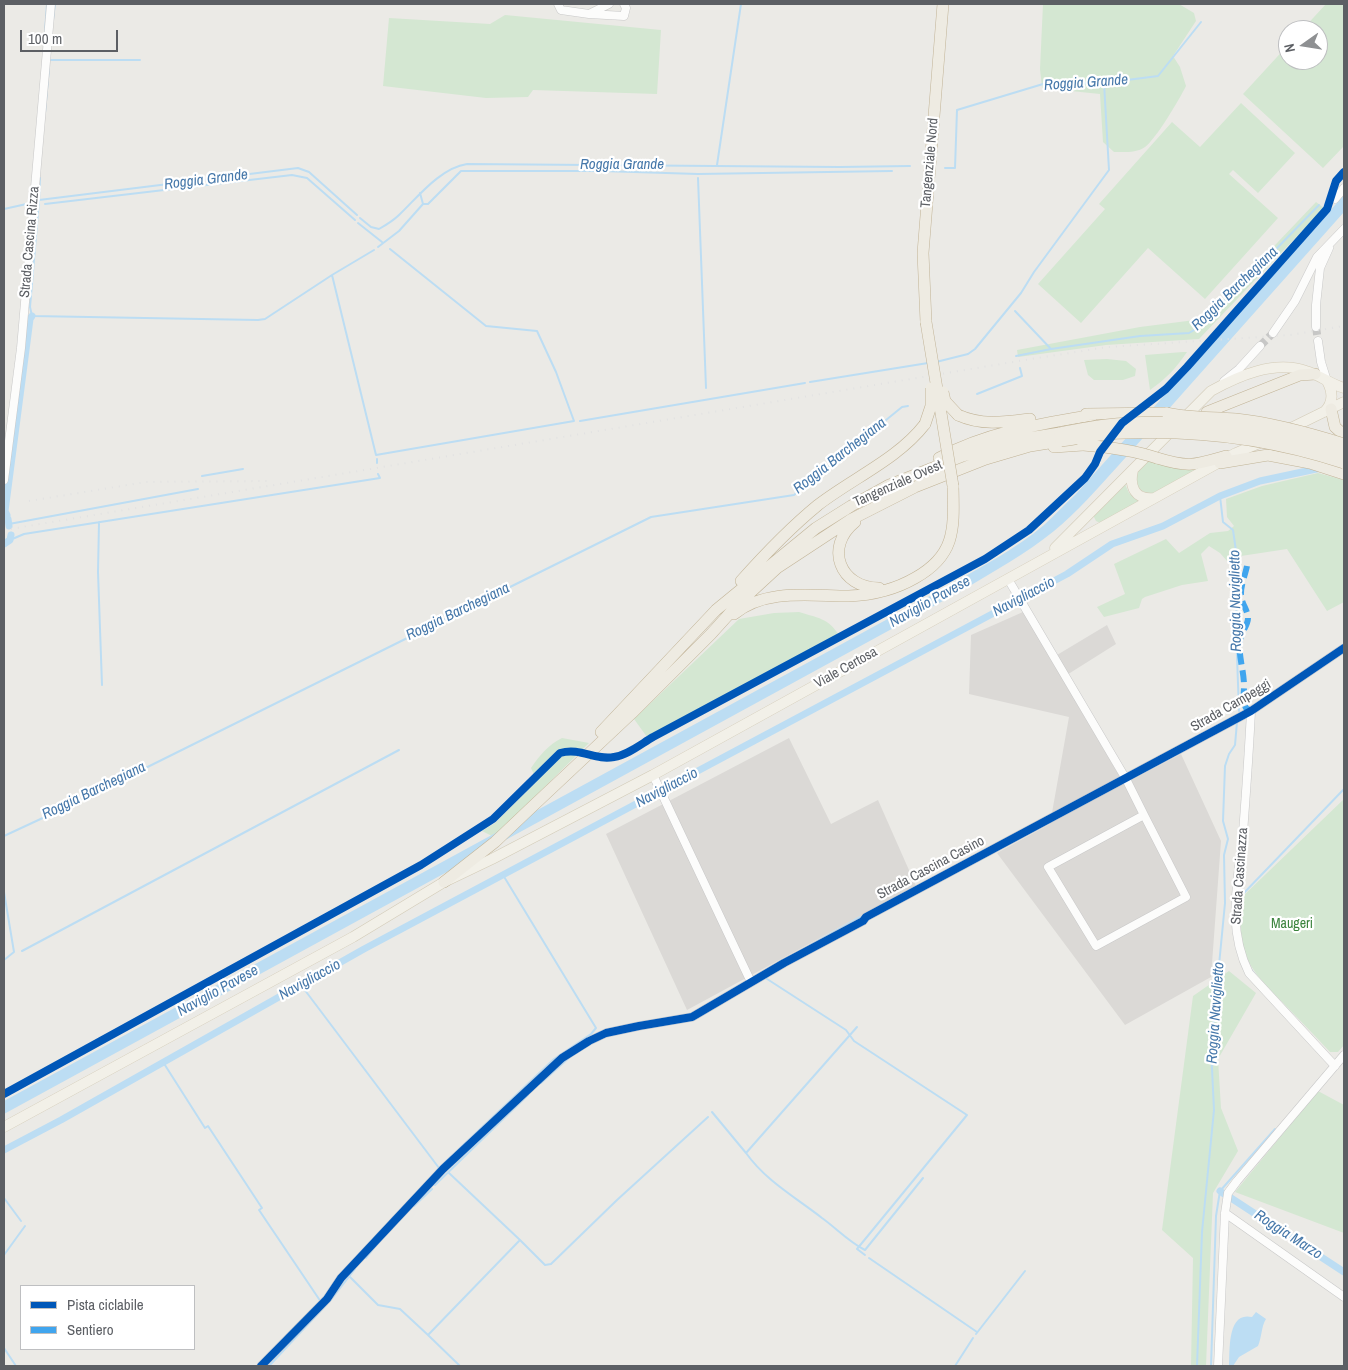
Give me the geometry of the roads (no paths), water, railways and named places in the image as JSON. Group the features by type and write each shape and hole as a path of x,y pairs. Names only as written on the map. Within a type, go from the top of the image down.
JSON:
{"highway":[{"name":"Tangenziale Nord","path":"926,317 923,254 943,4"},
{"path":"926,317 945,401 958,416 970,421 997,422 1062,415 1207,412 1300,375 1315,374"},
{"path":"716,610 784,534 819,504 901,448 925,424 931,406 932,393 926,317"},
{"path":"711,634 741,608 768,598 790,595 858,595 880,591 899,585 928,571 943,556 953,530 953,486 926,317"},
{"path":"1328,409 1335,427 1344,435"},
{"path":"1167,413 1238,420 1304,431 1344,444"},
{"path":"889,486 943,456 981,439 1020,428 1093,415"},
{"name":"Tangenziale Ovest","path":"444,882 495,842 632,713 711,634 739,602 777,568 850,520 915,488 986,459 1061,436 1106,425 1187,424 1262,433 1344,454"},
{"name":"Tangenziale Ovest","path":"534,805 716,610 816,528 851,506 889,486 963,456 1010,441 1061,436 1123,433 1187,433 1253,440 1319,455 1344,463"},
{"path":"1010,453 1083,445 1137,452 1183,465 1196,465 1236,453"},
{"path":"1220,463 1268,455 1295,460 1344,474"},
{"path":"899,585 871,588 853,581 841,565 839,548 843,535 854,523 866,514 915,488"}],"main road":[{"path":"1039,561 1068,536 1211,391 1250,373 1270,369 1295,368 1315,374 1327,382 1344,388"},
{"path":"1327,382 1331,388 1328,409"},
{"path":"1039,561 1236,453 1344,402"},
{"path":"1133,470 1131,484 1134,492 1144,498 1157,497"},
{"name":"Viale Certosa","path":"4,1127 353,937 444,882 655,778 1039,561"}],"street":[{"name":"Strada Cascina Rizza","path":"4,480 21,348 51,4"},
{"path":"558,4 561,10 624,16 626,8 624,4"},
{"path":"589,14 609,4"},
{"path":"1335,199 1344,188"},
{"path":"1273,333 1295,301 1317,257 1344,229"},
{"path":"1316,327 1320,268 1331,244"},
{"path":"1318,342 1327,382"},
{"path":"1211,391 1238,369 1260,346"},
{"path":"1008,579 1126,779 1186,897 1096,946 1048,867 1144,815"},
{"name":"Strada Campeggi","path":"1126,779 1252,711 1344,648"},
{"name":"Strada Cascinazza","path":"1252,711 1236,906 1237,940 1242,958 1250,973 1335,1066"},
{"path":"655,778 750,982"},
{"name":"Strada Cascina Casino","path":"261,1366 327,1299 341,1278 444,1169 562,1058 606,1033 692,1017 750,982 863,921 866,917 1126,779"},
{"path":"1218,1366 1225,1213 1228,1193 1344,1055"},
{"path":"1225,1213 1344,1297"}],"water":[{"name":"Naviglio Pavese","path":"1344,195 1344,212 1095,491 1063,524 1032,547 963,590 4,1114 4,1101 950,585 1022,542 1044,525 1075,495"},
{"path":"1256,1312 1266,1319 1258,1346 1239,1357 1233,1366 1229,1366 1230,1342 1234,1326 1238,1320 1244,1317 1252,1317"}],"waterway":[{"path":"44,45 47,4"},
{"path":"53,20 55,4"},
{"path":"717,165 741,4"},
{"name":"Roggia Grande","path":"945,168 955,168 957,110 1043,84 1104,83 1158,76 1201,22"},
{"path":"49,59 140,60"},
{"name":"Roggia Grande","path":"45,113 49,68"},
{"path":"936,362 968,354 975,349 1021,293 1034,272 1109,170 1104,83"},
{"name":"Roggia Grande","path":"360,218 371,227 379,229 397,217 438,177 467,164 910,166"},
{"name":"Roggia Grande","path":"357,215 309,172 298,168 39,200 30,307 32,316 265,319 374,250"},
{"path":"423,204 428,204 461,171 602,171 698,174 892,171"},
{"path":"45,204 292,175 307,178 355,220"},
{"name":"Roggia Grande","path":"39,200 40,178"},
{"path":"698,178 706,388"},
{"path":"378,247 399,231 423,204 420,193"},
{"path":"4,209 31,203"},
{"name":"Roggia Barchegiana","path":"1016,356 1140,336 1189,333 1201,326 1319,205"},
{"path":"358,223 382,242"},
{"path":"332,275 376,455 574,421 556,372 537,331 486,326 390,249"},
{"path":"1015,311 1051,349"},
{"name":"Roggia Grande","path":"7,515 5,511 30,319 32,316"},
{"path":"810,382 928,363"},
{"name":"Roggia Barchegiana","path":"977,394 1022,376 1020,368"},
{"path":"580,421 805,383"},
{"name":"Roggia Barchegiana","path":"4,836 75,803 651,517 794,495 902,407 908,406"},
{"name":"Navigliaccio","path":"4,1150 61,1120 364,949 1067,574 1112,544 1163,526 1220,496 1260,481 1321,468"},
{"path":"202,476 243,469"},
{"path":"10,540 24,534 380,478 378,474"},
{"path":"9,524 198,489"},
{"name":"Roggia Naviglietto","path":"1220,496 1223,522 1233,530 1238,565 1236,629 1239,711"},
{"name":"Roggia Grande","path":"8,519 9,526"},
{"path":"99,522 98,572 102,685"},
{"name":"Roggia Grande","path":"4,544 10,540 11,535"},
{"name":"Roggia Naviglietto","path":"1197,1366 1202,1232 1214,1110 1211,1048 1225,903 1224,855 1228,839 1223,821 1225,766 1229,754 1235,745 1237,722"},
{"path":"22,951 399,750"},
{"path":"1239,922 1241,896 1344,789"},
{"path":"301,985 439,1168 554,1059 591,1034 596,1028 503,875"},
{"name":"Roggia Barchegiana","path":"4,892 14,952 4,960"},
{"path":"810,945 860,917"},
{"path":"1250,968 1256,976"},
{"path":"764,977 846,1030 854,1041 967,1115 857,1249 865,1255"},
{"path":"712,1112 746,1153 857,1027"},
{"path":"541,1083 571,1056"},
{"path":"163,1062 205,1128 208,1126 262,1208 259,1210 321,1302"},
{"path":"435,1185 528,1095"},
{"path":"349,1276 378,1305 400,1309 428,1335 520,1240 545,1265 551,1264 617,1200 708,1117"},
{"path":"1211,1366 1216,1216 1220,1191 1275,1129"},
{"path":"746,1153 781,1188 865,1250 923,1178"},
{"path":"449,1173 520,1240"},
{"path":"414,1206 432,1189"},
{"name":"Roggia Marzo","path":"1220,1191 1224,1194"},
{"path":"4,1198 21,1221"},
{"name":"Roggia Marzo","path":"1231,1198 1344,1272"},
{"path":"4,1255 25,1226"},
{"path":"366,1258 374,1248"},
{"path":"869,1258 977,1332"},
{"path":"330,1301 355,1269"},
{"path":"976,1334 1025,1271"},
{"path":"269,1366 327,1304"},
{"path":"428,1335 460,1366"},
{"path":"955,1366 973,1338"},
{"path":"4,1348 16,1366"}],"tunnel":[{"path":"1316,327 1318,341"},
{"path":"1260,346 1273,333"}],"railway":[{"path":"4,530 1108,347 1290,335 1344,326"},
{"path":"29,501 146,482 267,481"}],"park label":[{"name":"Maugeri","path":"1292,924"}]}
